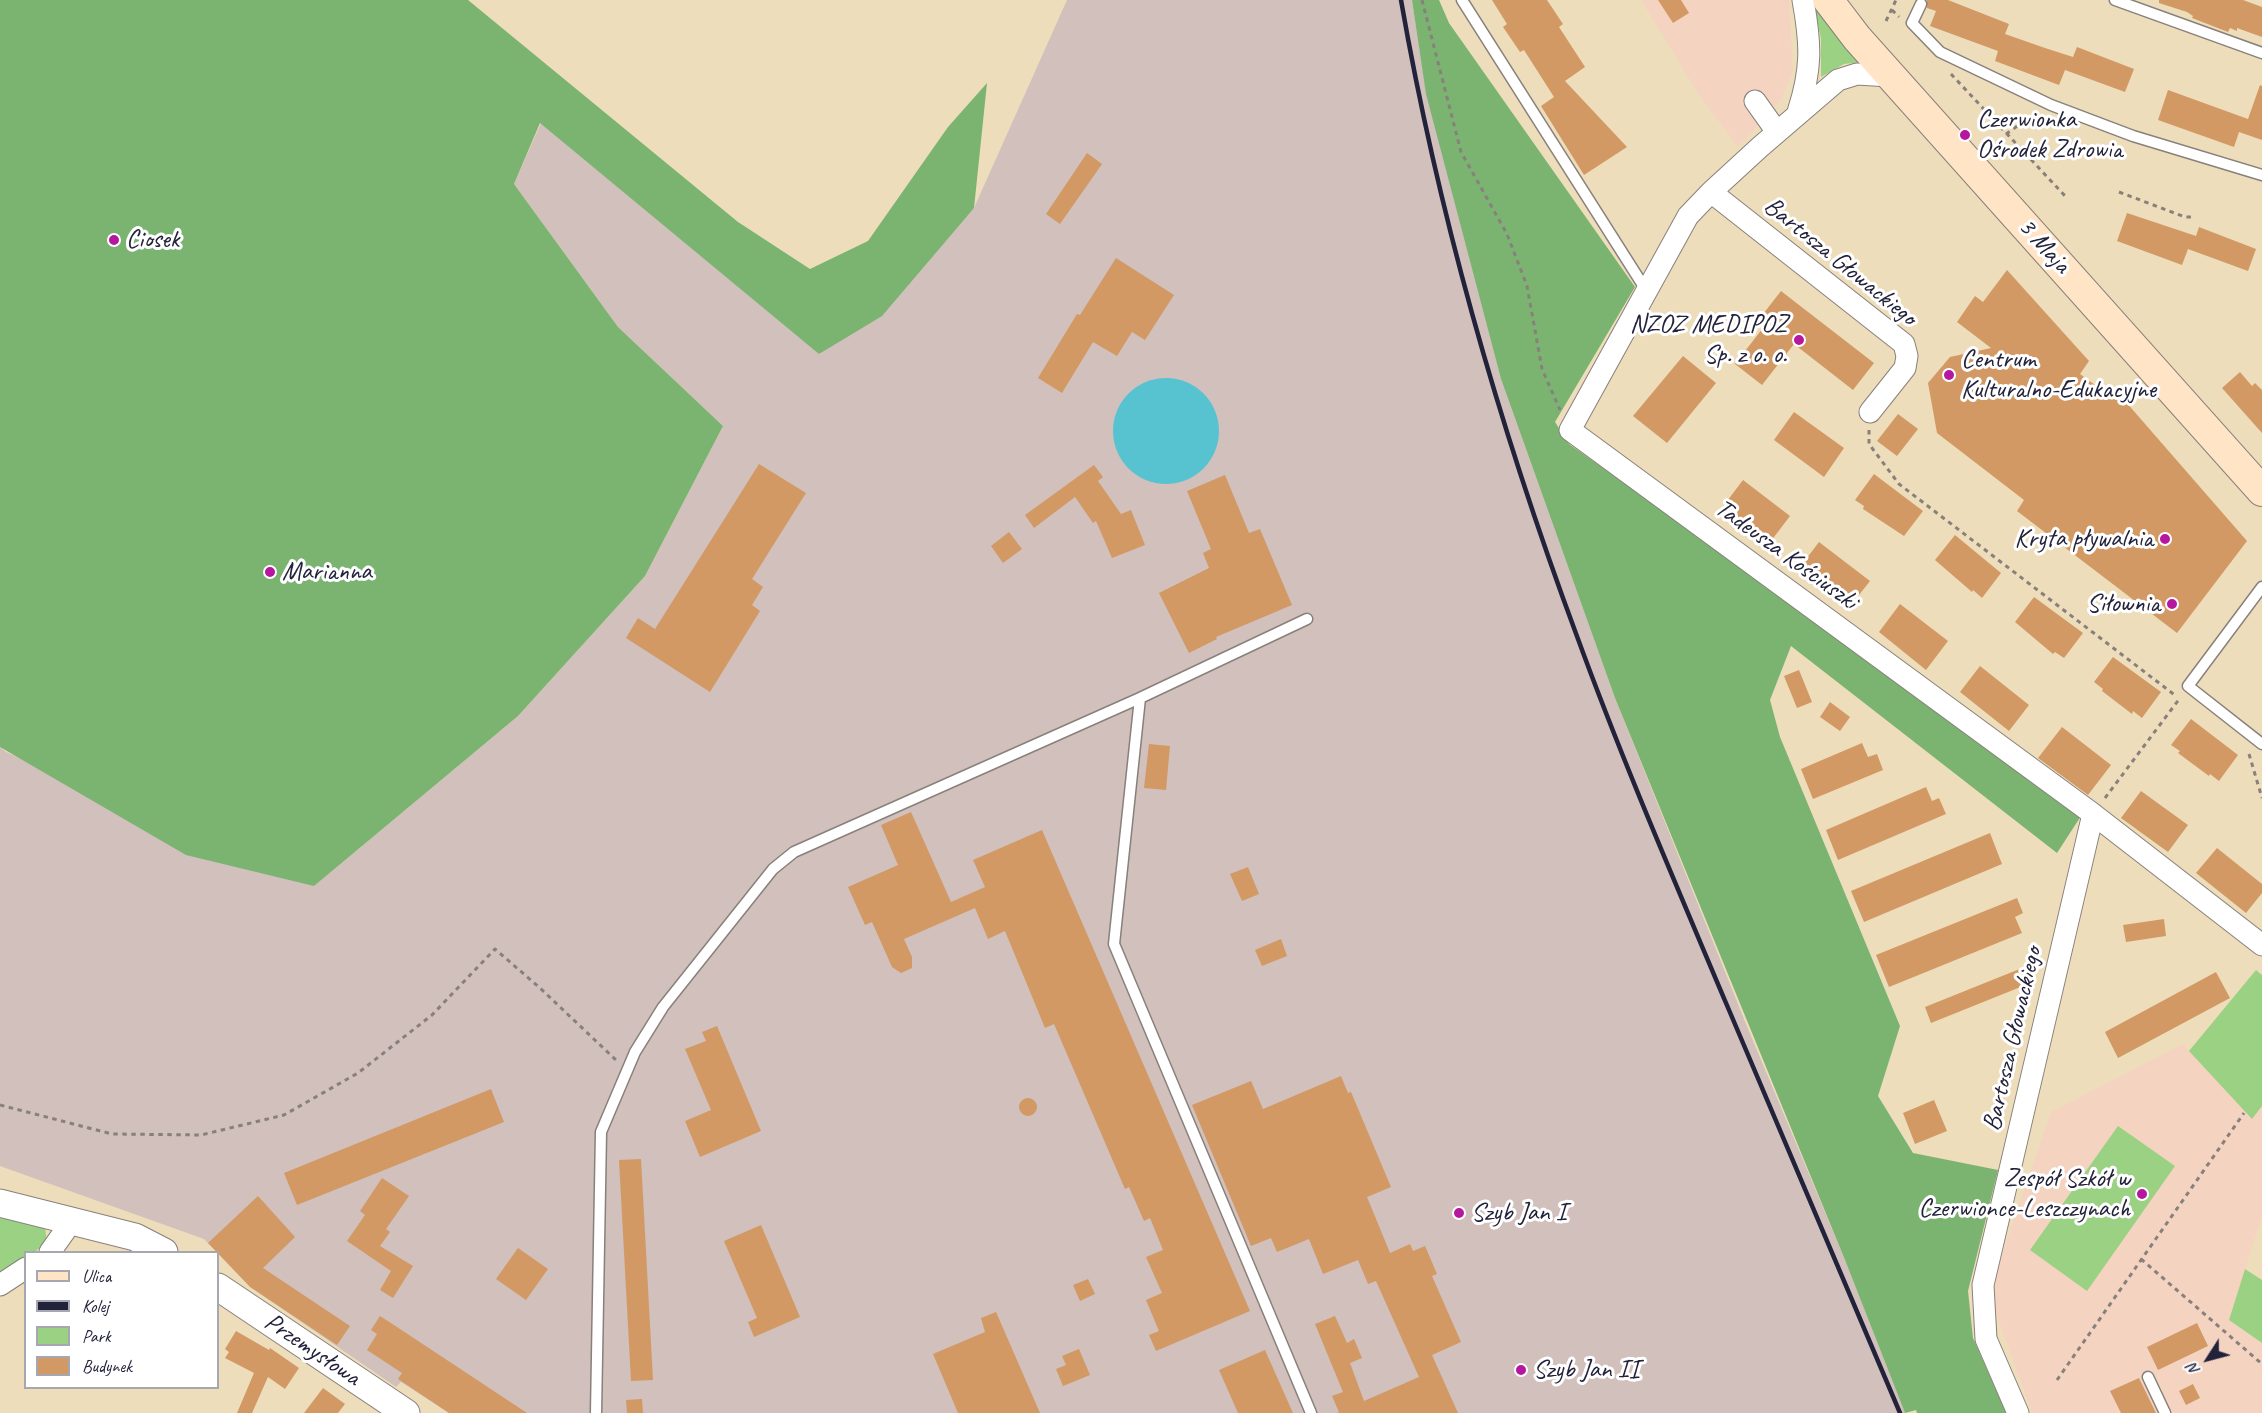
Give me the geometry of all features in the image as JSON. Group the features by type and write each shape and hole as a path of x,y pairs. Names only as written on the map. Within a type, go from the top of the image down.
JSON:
{"main road":[{"name":"3 Maja","path":"1828,0 1840,18 1890,76 2262,491"}],"street":[{"path":"1798,113 1809,63 1809,39 1803,0"},
{"path":"1570,430 1688,216 1798,113 1843,77 1857,74 1890,76"},
{"path":"1755,101 1777,132"},
{"name":"Bartosza Głowackiego","path":"1711,192 1904,344 1907,356 1905,368 1870,412"},
{"name":"Tadeusza Kościuszki","path":"1570,430 2093,814 2262,945"},
{"name":"Bartosza Głowackiego","path":"2018,1413 1986,1339 1983,1285 2093,814"},
{"path":"0,1203 135,1237 162,1251"},
{"path":"51,1251 72,1221"},
{"path":"0,1285 24,1269"},
{"name":"Przemysłowa","path":"219,1288 406,1413"}],"lane":[{"path":"1462,0 1646,290"},
{"path":"2115,0 2262,53"},
{"path":"1921,4 1912,22 1940,52 2051,105 2133,136 2262,175"},
{"path":"2262,587 2188,686 2262,744"},
{"path":"596,1413 601,1132 635,1052 663,1006 772,869 794,852 1140,698 1307,619"},
{"path":"1140,698 1114,944 1311,1413"},
{"path":"2148,1377 2165,1413"}],"path":[{"path":"1422,0 1461,152 1508,234 1527,286 1542,369 1570,430"},
{"path":"1886,21 1896,0"},
{"path":"1892,10 1901,20"},
{"path":"1947,70 2066,197"},
{"path":"2006,135 2025,120 2051,105"},
{"path":"2119,192 2192,217"},
{"path":"1870,412 1869,444 1899,484 2188,705"},
{"path":"2093,814 2188,686"},
{"path":"2249,751 2262,798"},
{"path":"0,1105 112,1134 201,1135 284,1115 358,1073 432,1015 495,949 540,988 627,1071"},
{"path":"2056,1380 2244,1113"},
{"path":"2141,1259 2262,1364"}],"shaded area":[{"path":"1067,0 1412,0 1426,92 1501,379 1615,698 1746,1024 1845,1260 1905,1413 449,1413 401,1382 396,1387 252,1288 219,1254 219,1251 216,1251 204,1239 0,1166 0,747 6,752 314,886 518,716 645,576 723,426 618,327 514,184 541,123 820,354 974,208"},
{"path":"1641,0 1789,0 1793,70 1781,100 1738,147 1701,98"},
{"name":"Zespół Szkół w Czerwionce-Leszczynach","path":"2256,970 2262,975 2262,1216 2229,1320 2262,1343 2262,1413 2032,1413 1991,1299 1992,1283 2051,1112 2183,1044 2189,1051"}],"green space":[{"path":"0,0 468,0 738,222 810,269 868,241 948,127 987,83 974,208 882,316 819,354 540,123 514,184 618,327 723,426 645,576 518,716 314,886 186,855 0,747"},
{"path":"1412,0 1439,0 1449,23 1635,287 1555,422 1569,444 1789,600 2081,816 2057,853 1791,646 1770,700 1780,737 1900,1026 1878,1096 1913,1153 1998,1170 1968,1291 1973,1338 2006,1413 1917,1413 1916,1410 1905,1413 1845,1260 1615,698 1501,379 1426,94"},
{"path":"1815,9 1863,62 1844,64 1821,77 1821,39"},
{"path":"2256,970 2262,975 2262,1106 2252,1119 2189,1051"},
{"path":"2118,1126 2175,1166 2087,1291 2030,1250"},
{"path":"0,1215 45,1226 47,1244 36,1251 24,1251 24,1259 0,1274"},
{"path":"2245,1269 2262,1280 2262,1343 2229,1320"}],"water":[{"path":"1166,378 1186,382 1204,393 1215,411 1219,431 1215,451 1204,469 1186,480 1166,484 1146,480 1128,469 1117,451 1113,431 1117,411 1128,393 1146,382"}],"building":[{"path":"1492,0 1547,0 1563,24 1559,27 1585,67 1565,81 1627,147 1584,175 1541,106 1554,97 1524,50 1520,52 1503,27 1507,24"},
{"path":"1658,0 1681,0 1689,13 1673,23"},
{"path":"1927,0 1948,0 2009,24 2005,34 2045,48 2073,57 2077,47 2134,69 2125,92 2065,70 2059,85 1995,61 1998,51 1930,26 1936,11 1927,8"},
{"path":"2159,0 2243,0 2262,7 2262,37 2237,28 2237,31 2230,28 2228,32 2192,18 2193,16 2187,12 2159,3"},
{"path":"2260,85 2262,86 2262,140 2239,132 2234,147 2158,120 2168,90 2248,119"},
{"path":"1087,153 1102,164 1060,224 1046,214"},
{"path":"2127,213 2196,236 2199,227 2256,249 2248,271 2188,249 2182,265 2117,241"},
{"path":"1116,258 1174,295 1145,340 1132,332 1117,356 1093,342 1062,393 1038,378 1077,314 1080,315"},
{"path":"2007,270 2089,361 2080,374 2106,393 2112,386 2247,541 2177,633 2017,511 2024,500 1937,433 1928,383 1950,357 1991,348 1957,322 1975,296 1983,302"},
{"name":"NZOZ MEDIPOZ Sp. z o. o.","path":"1781,291 1874,363 1853,390 1794,344 1762,385 1735,364 1766,324 1760,318"},
{"path":"1683,356 1716,383 1667,443 1633,416"},
{"path":"2240,372 2252,386 2255,383 2262,390 2262,433 2222,388"},
{"path":"1794,412 1844,448 1824,477 1774,440"},
{"path":"1898,414 1918,429 1897,456 1877,441"},
{"path":"759,464 806,493 752,579 763,587 752,605 760,611 710,692 626,638 638,618 655,629"},
{"path":"1094,465 1103,477 1098,481 1121,514 1131,510 1145,545 1112,558 1096,521 1093,523 1075,497 1034,528 1025,515"},
{"path":"1874,474 1923,511 1904,536 1863,509 1864,506 1855,500"},
{"path":"1225,475 1249,533 1260,529 1292,605 1216,637 1217,639 1189,653 1159,593 1209,568 1203,553 1211,549 1187,491"},
{"path":"1743,480 1790,516 1768,545 1721,509"},
{"path":"1009,532 1022,549 1003,563 991,546"},
{"path":"1955,535 2001,573 1982,598 1935,560"},
{"path":"1819,542 1870,581 1848,609 1797,571"},
{"path":"2034,597 2083,633 2064,658 2055,652 2053,654 2015,622"},
{"path":"1900,604 1948,641 1926,670 1879,632"},
{"path":"2113,657 2161,692 2142,718 2133,711 2132,714 2094,682"},
{"path":"1980,666 2029,705 2009,731 1960,692"},
{"path":"1799,670 1812,702 1797,708 1784,676"},
{"path":"1830,702 1850,717 1840,731 1820,717"},
{"path":"2191,719 2238,755 2219,781 2178,753 2180,751 2171,745"},
{"path":"2062,727 2111,765 2088,795 2038,758"},
{"path":"1862,743 1868,757 1877,754 1883,770 1813,799 1801,769"},
{"path":"1149,744 1170,746 1166,790 1144,788"},
{"path":"1926,787 1932,801 1939,798 1946,814 1838,860 1826,830"},
{"path":"2141,791 2188,825 2168,852 2121,818"},
{"path":"911,812 951,902 985,887 973,860 1042,830 1250,1311 1156,1351 1149,1335 1159,1331 1146,1300 1162,1293 1146,1257 1163,1250 1150,1218 1144,1221 1129,1187 1125,1189 1054,1024 1045,1028 1005,931 988,939 975,908 904,939 912,957 912,968 901,973 892,967 872,922 865,925 848,887 898,865 881,825"},
{"path":"1990,833 2002,864 1864,922 1851,891"},
{"path":"2217,848 2262,884 2262,893 2246,913 2196,873"},
{"path":"1248,867 1259,894 1242,901 1230,874"},
{"path":"2017,898 2023,913 2015,917 2022,933 1889,987 1876,955"},
{"path":"2164,919 2166,936 2126,942 2123,925"},
{"path":"1281,939 1287,956 1262,966 1255,950"},
{"path":"2027,966 2033,982 1931,1023 1925,1007"},
{"path":"2216,972 2230,998 2118,1058 2105,1032"},
{"path":"717,1026 761,1131 700,1157 685,1121 711,1110 685,1049 706,1041 702,1032"},
{"path":"1341,1076 1348,1093 1351,1092 1391,1187 1367,1197 1390,1253 1410,1244 1413,1251 1425,1246 1437,1274 1432,1276 1461,1342 1432,1355 1458,1413 1337,1413 1339,1412 1332,1396 1343,1392 1315,1324 1335,1316 1347,1343 1354,1339 1362,1358 1350,1363 1364,1401 1419,1377 1376,1281 1368,1284 1358,1260 1323,1274 1309,1239 1277,1252 1271,1238 1251,1246 1192,1105 1251,1081 1263,1109"},
{"path":"491,1089 504,1122 297,1205 284,1173"},
{"path":"1024,1098 1032,1098 1037,1103 1035,1114 1024,1116 1019,1111 1019,1103"},
{"path":"1934,1100 1947,1131 1915,1144 1903,1113"},
{"path":"641,1159 653,1380 631,1381 619,1160"},
{"path":"382,1178 409,1196 386,1229 390,1232 380,1246 413,1266 393,1298 380,1290 391,1271 347,1241 365,1215 360,1211"},
{"path":"258,1196 295,1237 263,1268 350,1326 337,1345 250,1287 219,1255 219,1251 216,1251 208,1243"},
{"path":"761,1225 800,1317 754,1337 748,1322 757,1318 724,1241"},
{"path":"518,1248 548,1269 526,1300 496,1279"},
{"path":"1088,1279 1095,1294 1080,1301 1073,1285"},
{"path":"996,1312 1040,1413 958,1413 933,1354 985,1332 981,1318"},
{"path":"380,1316 527,1413 449,1413 398,1379 402,1373 367,1350 377,1334 371,1330"},
{"path":"2197,1323 2208,1346 2158,1370 2147,1347"},
{"path":"236,1331 269,1350 270,1348 299,1368 285,1389 268,1377 252,1413 237,1413 254,1373 225,1358 229,1352 225,1349"},
{"path":"1079,1349 1090,1375 1063,1386 1056,1369 1066,1365 1062,1356"},
{"path":"1265,1350 1293,1413 1238,1413 1219,1370"},
{"path":"2139,1378 2156,1413 2121,1413 2110,1391"},
{"path":"2193,1384 2200,1398 2186,1405 2179,1391"},
{"path":"323,1388 345,1404 338,1413 304,1413"},
{"path":"642,1399 643,1413 627,1413 626,1400"}],"railway":[{"path":"1401,0 1416,82 1453,243 1498,403 1550,561 1595,685 1650,822 1900,1413"}],"place":[{"name":"Czerwionka Ośrodek Zdrowia","path":"1965,135"},
{"name":"Ciosek","path":"114,240"},
{"name":"NZOZ MEDIPOZ Sp. z o. o.","path":"1799,340"},
{"name":"Centrum Kulturalno-Edukacyjne","path":"1949,375"},
{"name":"Kryta pływalnia","path":"2165,539"},
{"name":"Marianna","path":"270,572"},
{"name":"Siłownia","path":"2172,604"},
{"name":"Zespół Szkół w Czerwionce-Leszczynach","path":"2142,1194"},
{"name":"Szyb Jan I","path":"1459,1213"},
{"name":"Szyb Jan II","path":"1521,1370"}]}
